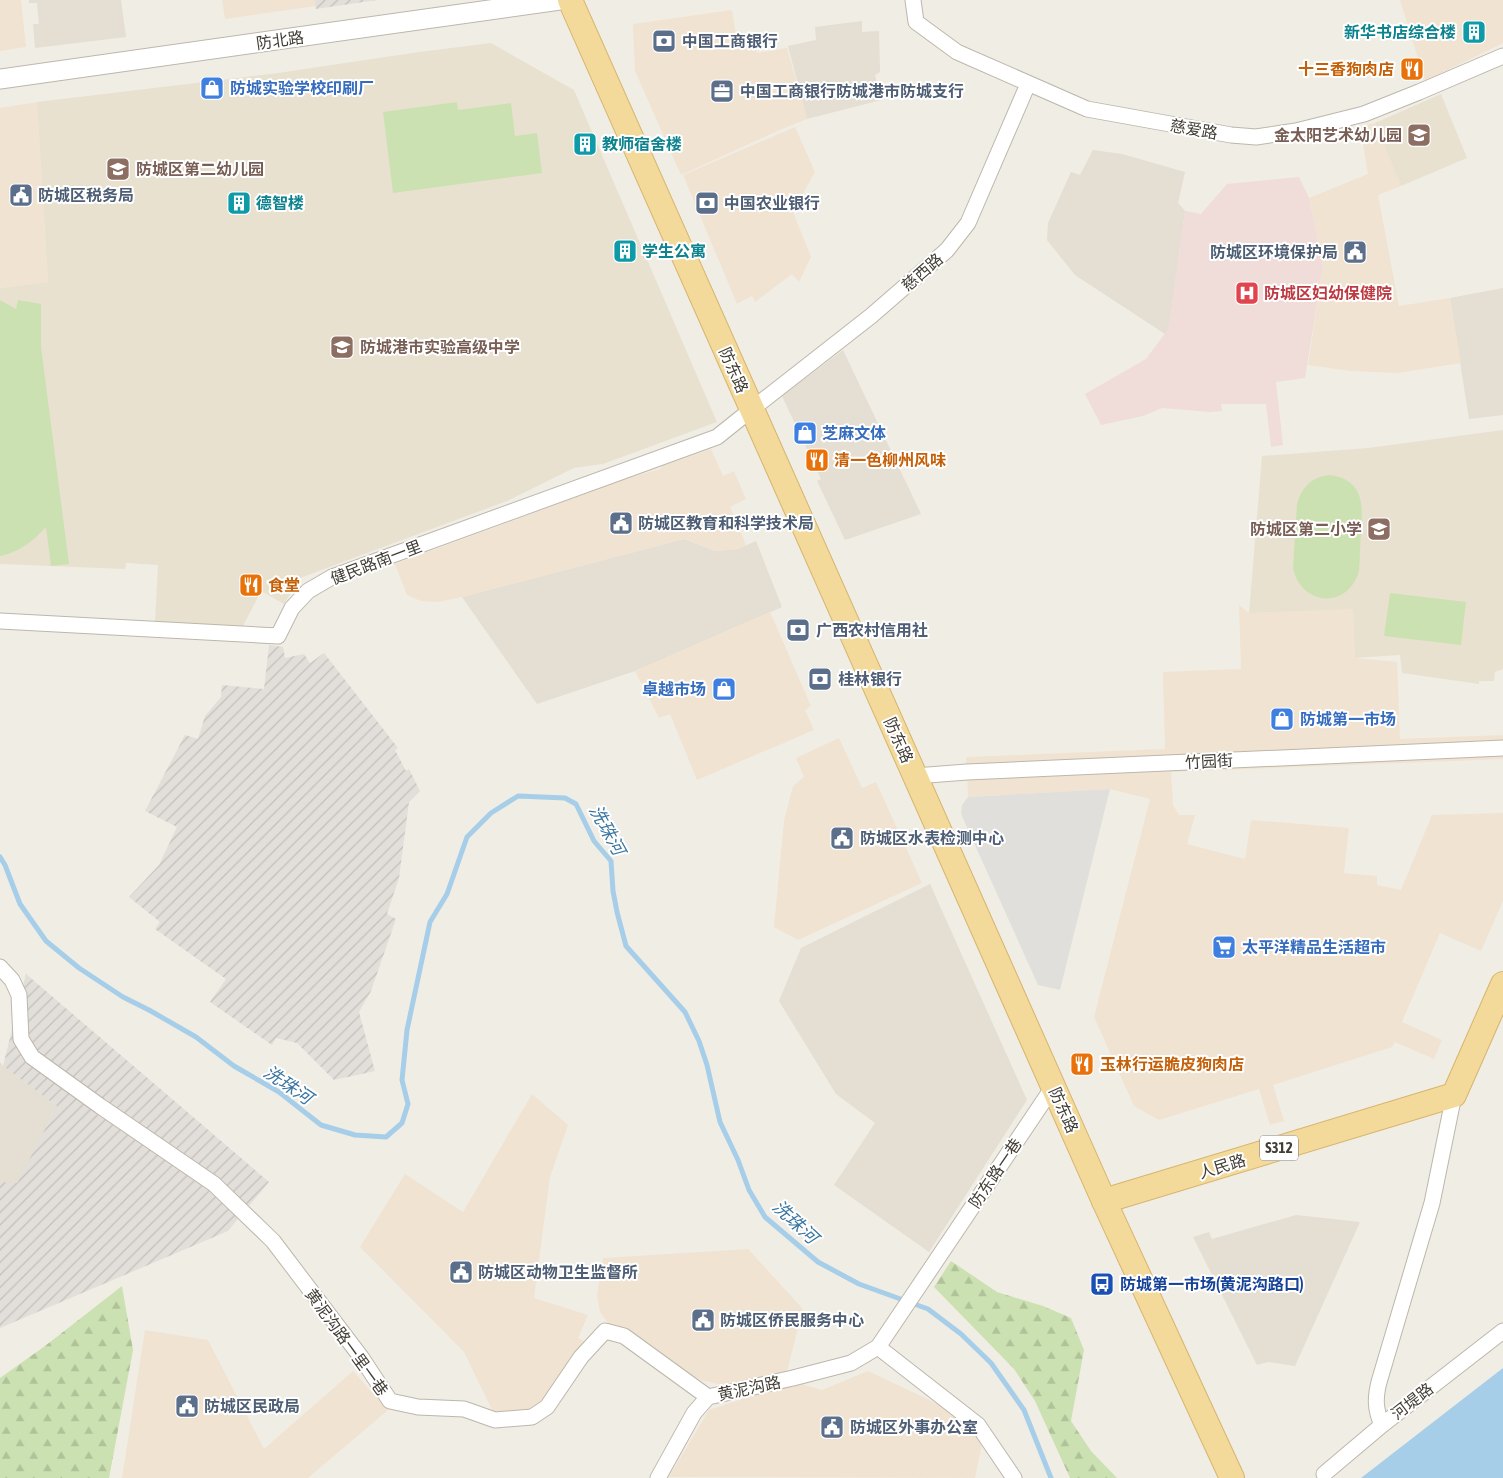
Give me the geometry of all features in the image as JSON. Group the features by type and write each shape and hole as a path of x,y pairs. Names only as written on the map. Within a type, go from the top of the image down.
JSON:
{"main road":[{"name":"防东路","path":"570,0 1104,1201 1232,1478"},
{"path":"1454,1095 1503,984"},
{"name":"人民路","path":"1104,1201 1454,1095"}],"street":[{"name":"防北路","path":"0,79 560,0"},
{"name":"慈爱路","path":"913,0 916,22 938,40 957,52 1028,84 1087,109 1231,135 1256,137 1296,131 1364,114 1503,56"},
{"name":"慈西路","path":"752,408 871,316 947,250 968,223 1028,84"},
{"name":"健民路南一里","path":"0,621 278,636 292,608 308,591 332,577 717,437 752,408"},
{"name":"竹园街","path":"915,776 967,772 1503,748"},
{"name":"黄泥沟路一里一巷","path":"0,967 12,980 19,995 21,1039 32,1057 214,1184 272,1242 361,1357 390,1401 418,1407 464,1409 495,1420 532,1417 547,1407 581,1357 606,1330 624,1336 708,1397"},
{"name":"防东路一巷","path":"878,1347 1053,1087"},
{"path":"1382,1425 1376,1410 1375,1398 1378,1382 1432,1203 1454,1095"},
{"name":"河堤路","path":"1324,1474 1382,1425 1503,1331"},
{"path":"878,1347 978,1425 1014,1478"},
{"name":"黄泥沟路","path":"658,1478 694,1413 708,1397 852,1363 878,1347"}],"shaded area":[{"path":"0,0 21,0 26,47 0,51"},
{"path":"29,0 121,0 126,37 35,48 33,24 39,24 37,3 29,3"},
{"path":"222,0 315,0 316,6 225,19"},
{"path":"315,0 377,0 316,9"},
{"path":"1400,0 1503,0 1503,43 1425,81"},
{"name":"中国工商银行防城港市防城支行","path":"732,10 738,48 755,46 757,53 787,48 807,119 681,175 635,71 633,24"},
{"path":"862,21 862,32 879,31 880,72 875,75 881,100 807,119 788,46 816,40 815,27"},
{"name":"防城港市实验高级中学","path":"491,43 574,90 717,422 603,464 574,468 507,501 300,578 284,604 261,591 242,628 155,622 158,565 126,563 125,569 0,564 0,288 48,282 37,102 278,73"},
{"name":"金太阳艺术幼儿园","path":"1441,94 1467,158 1401,186 1375,123"},
{"name":"防城区税务局","path":"37,102 48,282 0,288 0,108"},
{"name":"防城区环境保护局","path":"1375,123 1401,186 1378,195 1399,306 1450,298 1461,363 1397,373 1350,371 1308,365 1323,266 1309,198 1368,174 1360,126"},
{"path":"795,127 815,172 793,212 811,257 799,282 792,274 755,302 752,296 737,304 683,175"},
{"path":"1093,150 1122,154 1185,172 1178,203 1185,211 1169,328 1165,334 1075,275 1047,240 1048,223 1071,172 1080,175"},
{"name":"防城区妇幼保健院","path":"1299,177 1309,198 1323,266 1305,378 1276,382 1283,445 1271,447 1266,404 1221,404 1222,411 1210,412 1162,408 1143,416 1101,425 1085,394 1146,359 1169,328 1185,211 1201,214 1227,184"},
{"path":"1503,288 1503,415 1469,419 1450,298"},
{"path":"843,350 921,514 845,540 817,481 821,479 782,396"},
{"name":"防城区第二小学","path":"1503,430 1503,669 1495,672 1494,681 1479,681 1479,684 1402,673 1400,655 1355,658 1353,609 1249,613 1262,456 1368,448"},
{"name":"防城区教育和科学技术局","path":"711,449 723,476 734,471 746,499 730,507 746,545 738,549 715,551 684,539 438,602 421,601 407,595 395,564 599,489 598,487 626,476 627,478 661,469 661,466"},
{"path":"684,539 715,551 738,549 756,541 782,607 635,671 537,704 462,597"},
{"path":"1239,605 1249,613 1353,608 1355,658 1397,662 1400,739 1503,735 1503,759 1171,772 1173,805 1179,815 1195,815 1187,844 1245,859 1251,820 1349,828 1344,873 1377,876 1377,885 1401,890 1432,815 1503,813 1503,901 1481,951 1440,933 1402,1022 1442,1040 1434,1059 1395,1042 1392,1047 1273,1085 1284,1121 1270,1125 1259,1089 1159,1120 1134,1106 1094,1017 1150,799 1110,789 968,797 966,757 1165,749 1163,672 1241,669"},
{"name":"卓越市场","path":"770,612 811,706 805,710 814,730 697,780 670,714 659,718 635,671"},
{"path":"269,645 283,647 285,658 304,654 310,663 324,653 398,748 395,750 406,771 409,769 420,791 409,802 399,878 387,914 396,919 371,991 359,1012 375,1071 334,1080 297,1043 276,1038 272,1045 210,1002 226,979 155,929 160,922 129,897 159,865 177,827 145,811 185,735 198,739 205,716 221,697 222,685 264,689"},
{"name":"防城区水表检测中心","path":"839,738 862,788 876,782 922,883 798,940 774,927 784,821 793,786 804,777 796,758"},
{"path":"1110,789 1060,990 1038,985 961,814 962,805 968,797"},
{"path":"930,884 1027,1100 929,1252 834,1185 875,1123 836,1094 779,1001 801,948"},
{"path":"26,974 269,1182 228,1231 0,1328 0,1182 17,1183 57,1106 3,1066"},
{"path":"0,1062 57,1106 17,1184 0,1182"},
{"name":"防城区动物卫生监督所","path":"532,1094 568,1125 550,1177 534,1298 588,1315 578,1338 588,1343 544,1399 520,1414 495,1416 464,1352 360,1247 405,1174 463,1212"},
{"path":"1296,1215 1360,1222 1295,1366 1268,1362 1257,1365 1193,1237 1209,1232 1212,1239"},
{"name":"防城区侨民服务中心","path":"748,1249 803,1309 786,1375 731,1387 701,1380 665,1361 612,1328 600,1312 597,1296 603,1258"},
{"name":"防城区民政局","path":"145,1330 208,1340 264,1449 353,1371 388,1410 308,1478 122,1478"},
{"name":"防城区外事办公室","path":"868,1371 944,1407 982,1443 975,1478 669,1477 709,1410 793,1382 822,1390"}],"green space":[{"path":"457,102 458,110 511,103 515,136 537,133 542,173 393,193 383,112"},
{"path":"0,300 16,309 18,300 41,304 41,347 69,564 51,566 46,527 26,545 14,552 0,556"},
{"path":"1330,475 1349,482 1355,488 1361,503 1362,522 1359,571 1353,584 1345,592 1335,597 1325,598 1314,596 1305,590 1298,581 1293,568 1299,498 1305,487 1313,480"},
{"path":"1390,593 1466,602 1461,645 1384,636"},
{"path":"951,1261 997,1292 1043,1306 1071,1318 1084,1350 1071,1421 1091,1451 1117,1478 1070,1478 1035,1401 1014,1369 934,1287"},
{"path":"122,1286 133,1350 109,1478 0,1478 0,1378 45,1346"}],"water":[{"path":"1503,1368 1503,1478 1361,1478"}],"waterway":[{"name":"洗珠河","path":"0,857 20,904 46,941 79,968 123,997 196,1037 234,1066 279,1092 321,1125 355,1135 386,1137 402,1123 408,1104 402,1080 407,1030 430,922 447,894 467,837 491,813 518,796 565,798 576,804 594,841 611,861 613,891 626,946 685,1012 699,1041 707,1065 720,1122 738,1160 749,1190 765,1217 818,1262 859,1284 928,1309 961,1334 991,1363 1024,1410 1051,1478"}],"place":[{"name":"新华书店综合楼","path":"1474,32"},
{"name":"中国工商银行","path":"664,41"},
{"name":"十三香狗肉店","path":"1412,69"},
{"name":"防城实验学校印刷厂","path":"212,88"},
{"name":"中国工商银行防城港市防城支行","path":"722,91"},
{"name":"金太阳艺术幼儿园","path":"1419,135"},
{"name":"教师宿舍楼","path":"585,144"},
{"name":"防城区第二幼儿园","path":"118,169"},
{"name":"防城区税务局","path":"21,195"},
{"name":"德智楼","path":"239,203"},
{"name":"中国农业银行","path":"707,203"},
{"name":"学生公寓","path":"625,251"},
{"name":"防城区环境保护局","path":"1355,252"},
{"name":"防城区妇幼保健院","path":"1247,293"},
{"name":"防城港市实验高级中学","path":"342,347"},
{"name":"芝麻文体","path":"805,433"},
{"name":"清一色柳州风味","path":"817,460"},
{"name":"防城区教育和科学技术局","path":"621,523"},
{"name":"防城区第二小学","path":"1379,529"},
{"name":"食堂","path":"251,585"},
{"name":"广西农村信用社","path":"798,630"},
{"name":"桂林银行","path":"820,679"},
{"name":"卓越市场","path":"724,689"},
{"name":"防城第一市场","path":"1282,719"},
{"name":"防城区水表检测中心","path":"842,838"},
{"name":"太平洋精品生活超市","path":"1224,947"},
{"name":"玉林行运脆皮狗肉店","path":"1082,1064"},
{"name":"防城区动物卫生监督所","path":"461,1272"},
{"name":"防城第一市场(黄泥沟路口)","path":"1102,1284"},
{"name":"防城区侨民服务中心","path":"703,1320"},
{"name":"防城区民政局","path":"187,1406"},
{"name":"防城区外事办公室","path":"832,1427"}]}
